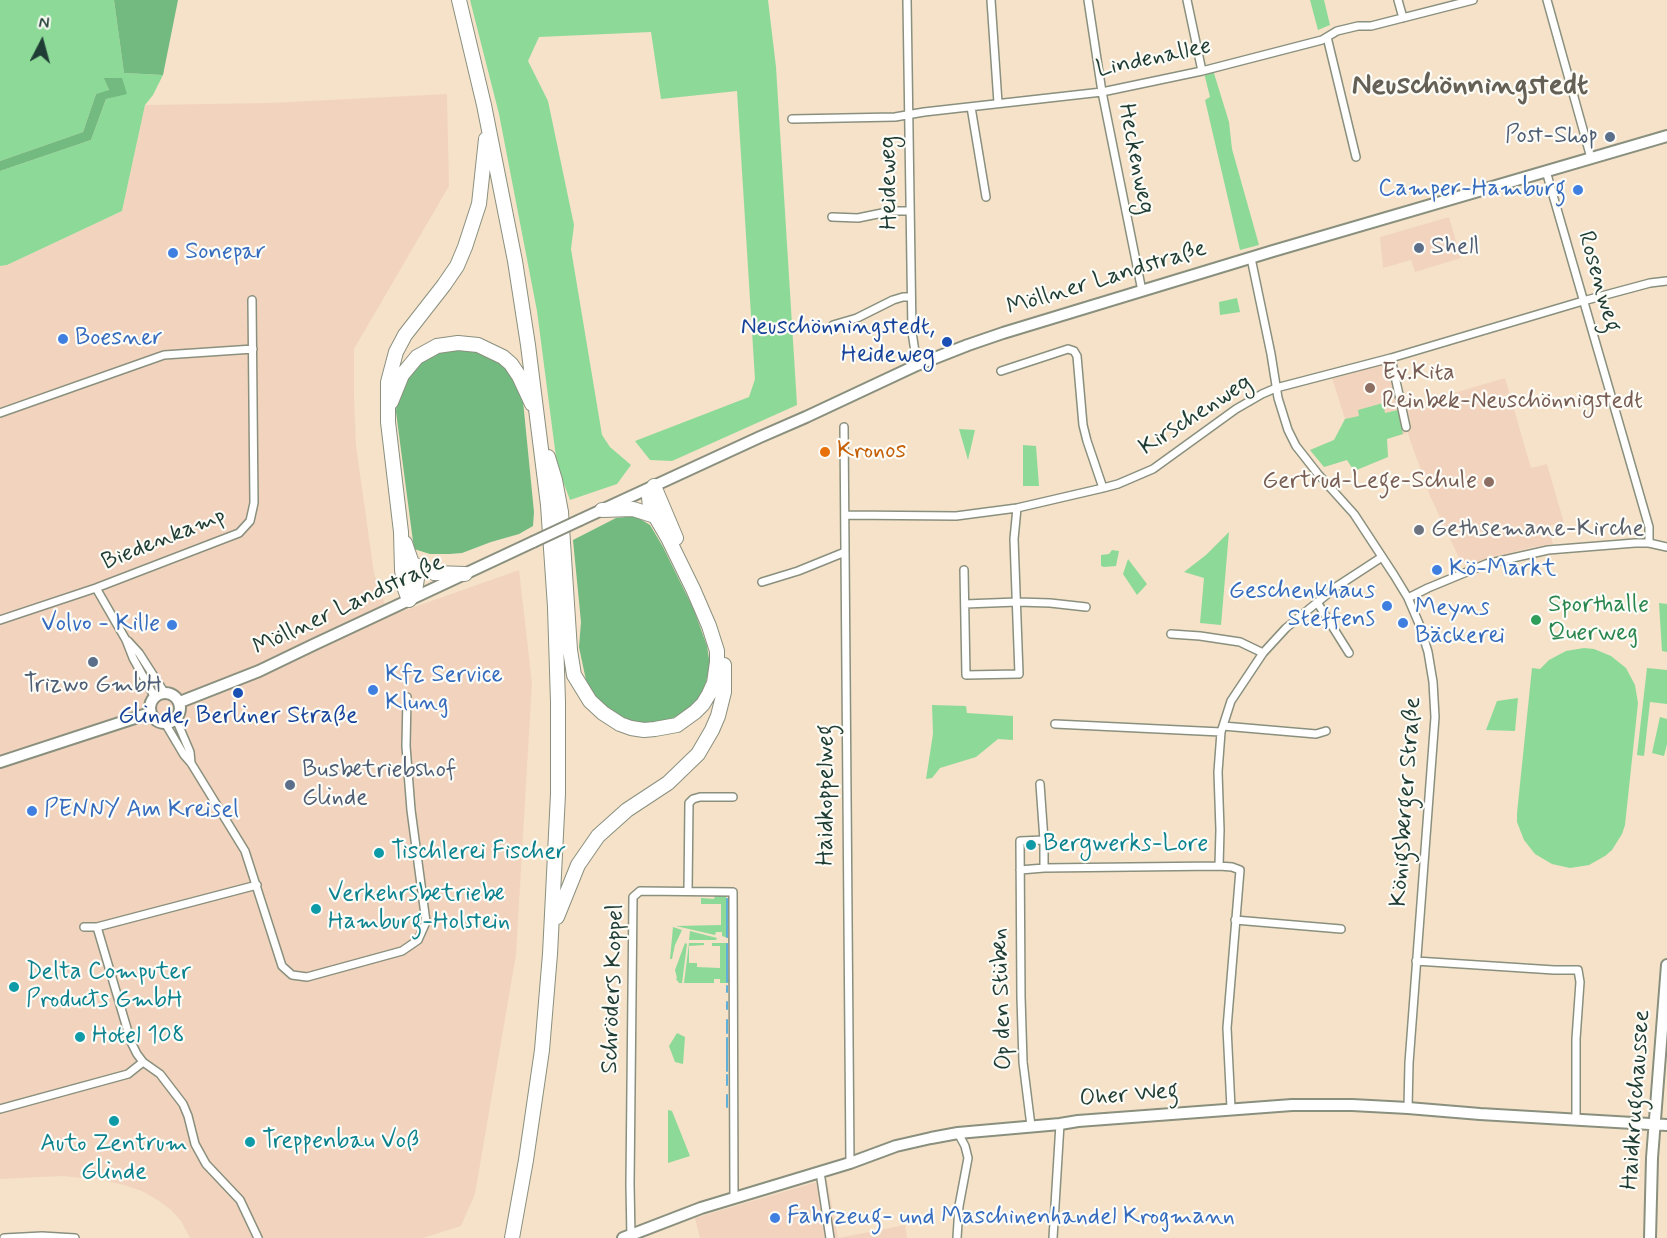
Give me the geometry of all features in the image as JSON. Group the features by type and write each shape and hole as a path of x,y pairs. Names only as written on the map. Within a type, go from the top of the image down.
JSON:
{"highway":[{"path":"459,0 488,125 515,261 541,442 548,505 558,702 558,794 552,930 542,1050 512,1238"},
{"path":"409,600 403,580 401,532 388,422 388,382 396,352 405,334 457,266 473,226 481,190 488,125"},
{"path":"388,409 402,375 417,357 437,346 469,343 495,352 510,364 519,376 537,415"},
{"path":"541,442 551,462 559,497 570,650 574,675 590,701 603,713 620,724 644,730 677,725 704,704 714,683 717,662 717,651 709,626 688,579 649,504 654,486"},
{"path":"552,930 578,864 598,836 615,819 668,783 699,754 722,705 724,663 716,629 654,486"},
{"path":"602,510 633,509 655,516"},
{"path":"401,532 413,564 417,584 409,600"},
{"path":"413,564 434,573 465,574"}],"main road":[{"name":"Möllner Landstraße","path":"180,702 259,671 917,365 1004,333 1667,136"},
{"path":"159,694 173,695 180,702 180,711 176,719 165,723 156,720 150,713 150,704 159,694"},
{"path":"0,762 150,713"},
{"name":"Haidkrugchaussee","path":"1650,1238 1655,1125 1667,965"},
{"name":"Oher Weg","path":"628,1237 734,1197 938,1136 1078,1121 1292,1105 1352,1105 1667,1125"}],"street":[{"name":"Heideweg","path":"907,0 911,297 912,332 917,365"},
{"path":"991,0 998,103"},
{"name":"Heckenweg","path":"1088,0 1102,92 1142,291"},
{"path":"1187,0 1202,71"},
{"path":"1398,0 1403,18"},
{"name":"Lindenallee","path":"792,119 895,117 971,106 1102,92 1202,71 1322,40 1337,31 1358,26 1371,26 1473,0"},
{"path":"1547,0 1591,158"},
{"path":"1328,37 1356,157"},
{"path":"971,106 986,197"},
{"name":"Rosenweg","path":"1546,171 1649,527 1649,543"},
{"path":"832,217 858,218 892,211 910,211"},
{"name":"Königsberger Straße","path":"1251,258 1280,409 1296,446 1317,474 1354,514 1382,557 1408,598 1428,652 1435,717 1416,961 1408,1108"},
{"name":"Kirschenweg","path":"845,515 956,516 1017,508 1103,488 1153,469 1262,393 1391,358 1583,301 1650,283 1667,281"},
{"path":"833,324 857,318 893,300 911,297"},
{"name":"Biedenkamp","path":"0,620 96,588 239,533 250,521 255,503 252,300"},
{"path":"0,413 164,355 253,349"},
{"path":"1001,371 1068,349 1074,351 1077,356 1083,425 1103,488"},
{"path":"1391,358 1406,427"},
{"name":"Haidkoppelweg","path":"844,427 850,1163"},
{"path":"964,570 966,675 1019,674 1014,539 1017,508"},
{"path":"1408,598 1479,567 1548,550 1649,543 1667,547"},
{"path":"762,582 798,571 845,552"},
{"path":"1219,866 1218,772 1222,729 1231,700 1263,653 1287,628 1317,602 1382,557"},
{"name":"Biedenkamp","path":"96,588 126,640 139,652 159,694"},
{"path":"965,604 1017,602 1086,607"},
{"path":"1317,602 1350,653"},
{"path":"1171,634 1240,642 1263,653"},
{"path":"165,723 245,851 282,966 292,975 307,977 402,951 418,940 426,922 411,812 406,746 407,697"},
{"path":"176,719 190,752 191,763"},
{"path":"1055,724 1316,734 1326,731"},
{"path":"1040,784 1044,868"},
{"path":"688,891 689,803 700,797 733,796"},
{"name":"Op den Stüben","path":"1031,1126 1023,1051 1020,841 1044,840"},
{"path":"1020,870 1219,866 1240,870 1227,1028 1231,1108"},
{"path":"84,927 97,927 256,885"},
{"name":"Schröders Koppel","path":"628,1237 633,897 640,891 734,892 734,1197"},
{"path":"1235,920 1341,929"},
{"path":"97,927 131,1042 143,1062 160,1074 183,1104 195,1144 206,1164 240,1200 258,1238"},
{"path":"1416,961 1578,970 1580,982 1576,1039 1576,1120"},
{"path":"0,1109 128,1074 143,1062"},
{"path":"1053,1238 1060,1124"},
{"path":"957,1238 959,1206 968,1158 965,1146 958,1134"},
{"path":"820,1172 830,1238"},
{"path":"4,1238 42,1236 75,1238"}],"shaded area":[{"path":"447,94 449,186 354,349 354,396 356,446 374,573 389,616 519,570 532,683 516,955 475,1194 461,1226 423,1238 190,1238 181,1221 171,1210 142,1191 124,1185 62,1176 0,1179 0,266 7,265 122,211 145,105 269,103"},
{"name":"Shell","path":"1449,217 1461,258 1415,272 1411,260 1383,268 1380,237"},
{"path":"1389,360 1406,434 1387,439 1388,457 1354,471 1347,460 1324,467 1310,450 1334,440 1345,419 1331,375"},
{"name":"Gertrud-Lege-Schule","path":"1505,378 1531,468 1547,464 1564,523 1548,526 1553,544 1465,564 1460,560 1430,496 1409,437 1402,408"},
{"path":"827,1179 838,1238 700,1238 695,1218"},
{"path":"905,1225 907,1238 838,1238"}],"green space":[{"path":"0,0 114,0 124,73 163,75 145,105 122,211 7,265 0,266 0,171 91,140 106,99 127,93 105,78 109,91 96,94 83,132 0,161"},
{"path":"114,0 178,0 163,75 124,73"},
{"path":"470,0 768,0 776,67 797,405 672,461 650,460 635,441 749,397 755,379 737,91 661,99 651,32 539,37 528,61 548,101 574,225 571,249 602,435 610,447 631,465 617,484 570,500 557,465 537,311 499,114"},
{"path":"1310,0 1324,0 1330,25 1318,30"},
{"path":"1213,70 1229,122 1232,149 1259,245 1240,250 1205,100 1210,97 1204,73"},
{"path":"104,78 122,78 127,94 106,99 91,140 0,171 0,161 83,132 96,94 109,90"},
{"path":"1237,298 1240,312 1220,315 1219,302"},
{"path":"445,348 483,352 506,366 515,379 523,401 534,512 533,526 519,534 462,553 430,554 414,549 396,412 397,395 418,361"},
{"path":"1383,403 1385,413 1398,410 1403,434 1387,439 1388,457 1354,471 1347,460 1324,467 1310,450 1334,440 1345,419 1359,416 1358,410"},
{"path":"959,429 975,430 968,460"},
{"path":"1023,445 1036,446 1039,486 1023,486"},
{"path":"637,517 650,525 663,547 694,610 707,646 710,665 698,701 688,710 667,721 649,724 633,723 617,717 596,700 587,685 579,647 581,622 573,540 616,518"},
{"path":"1229,532 1221,625 1200,623 1204,578 1184,572 1206,555"},
{"path":"1112,550 1119,551 1116,566 1101,566 1101,555 1109,554"},
{"path":"1128,559 1147,584 1137,595 1123,574"},
{"path":"1659,603 1667,604 1667,652 1662,651"},
{"path":"1594,649 1611,656 1626,668 1635,685 1638,703 1625,825 1622,834 1612,850 1605,856 1589,865 1570,868 1552,864 1535,854 1524,840 1517,822 1517,813 1532,668 1540,669 1549,660 1566,651"},
{"path":"1647,668 1667,670 1667,704 1650,702 1644,756 1637,755"},
{"path":"1518,698 1515,731 1486,730 1497,701"},
{"path":"932,705 966,706 967,713 1013,716 1013,740 998,739 976,757 940,768 932,778 926,779 933,734"},
{"path":"1660,717 1667,719 1667,744 1664,756 1652,753"},
{"path":"715,896 725,896 732,906 729,909 728,938 722,936 722,932 716,932 715,935 676,926 721,925 721,904 701,904 701,898 714,899"},
{"path":"673,927 682,930 672,959 670,959"},
{"path":"690,931 717,938 716,940 689,940"},
{"path":"685,943 687,944 682,983 679,983 675,970"},
{"path":"689,943 704,943 704,945 689,946 689,963 697,963 697,967 720,968 720,946 712,946 712,943 728,943 729,983 720,983 720,979 714,979 714,983 684,983"},
{"path":"677,1033 685,1037 683,1064 675,1062 669,1046"},
{"path":"668,1110 672,1111 690,1156 668,1163"}],"waterway":[{"path":"727,899 727,937"},
{"path":"727,944 727,982"},
{"path":"727,986 727,992"},
{"path":"727,1002 727,1009"},
{"path":"727,1020 727,1033"},
{"path":"727,1038 727,1071"},
{"path":"727,1075 727,1085"},
{"path":"727,1095 727,1107"}],"place":[{"name":"Post-Shop","path":"1610,137"},
{"name":"Camper-Hamburg","path":"1578,190"},
{"name":"Shell","path":"1419,248"},
{"name":"Sonepar","path":"173,253"},
{"name":"Boesner","path":"63,339"},
{"name":"Neuschönningstedt, Heideweg","path":"947,342"},
{"name":"Ev.Kita Reinbek-Neuschönnigstedt","path":"1370,388"},
{"name":"Kronos","path":"825,452"},
{"name":"Gertrud-Lege-Schule","path":"1489,482"},
{"name":"Gethsemane-Kirche","path":"1419,530"},
{"name":"Kö-Markt","path":"1437,570"},
{"name":"Geschenkhaus Steffens","path":"1387,606"},
{"name":"Sporthalle Querweg","path":"1536,620"},
{"name":"Meyns Bäckerei","path":"1403,623"},
{"name":"Volvo - Kille","path":"172,625"},
{"name":"Trizwo GmbH","path":"93,662"},
{"name":"Kfz Service Klung","path":"373,690"},
{"name":"Glinde, Berliner Straße","path":"238,693"},
{"name":"Busbetriebshof Glinde","path":"290,785"},
{"name":"PENNY Am Kreisel","path":"32,811"},
{"name":"Bergwerks-Lore","path":"1031,845"},
{"name":"Tischlerei Fischer","path":"379,853"},
{"name":"Verkehrsbetriebe Hamburg-Holstein","path":"316,909"},
{"name":"Delta Computer Products GmbH","path":"14,987"},
{"name":"Hotel 108","path":"80,1037"},
{"name":"Auto Zentrum Glinde","path":"114,1121"},
{"name":"Treppenbau Voß","path":"250,1142"},
{"name":"Fahrzeug- und Maschinenhandel Krogmann","path":"775,1218"}],"district":[{"name":"Neuschönningstedt","path":"1470,87"}]}
